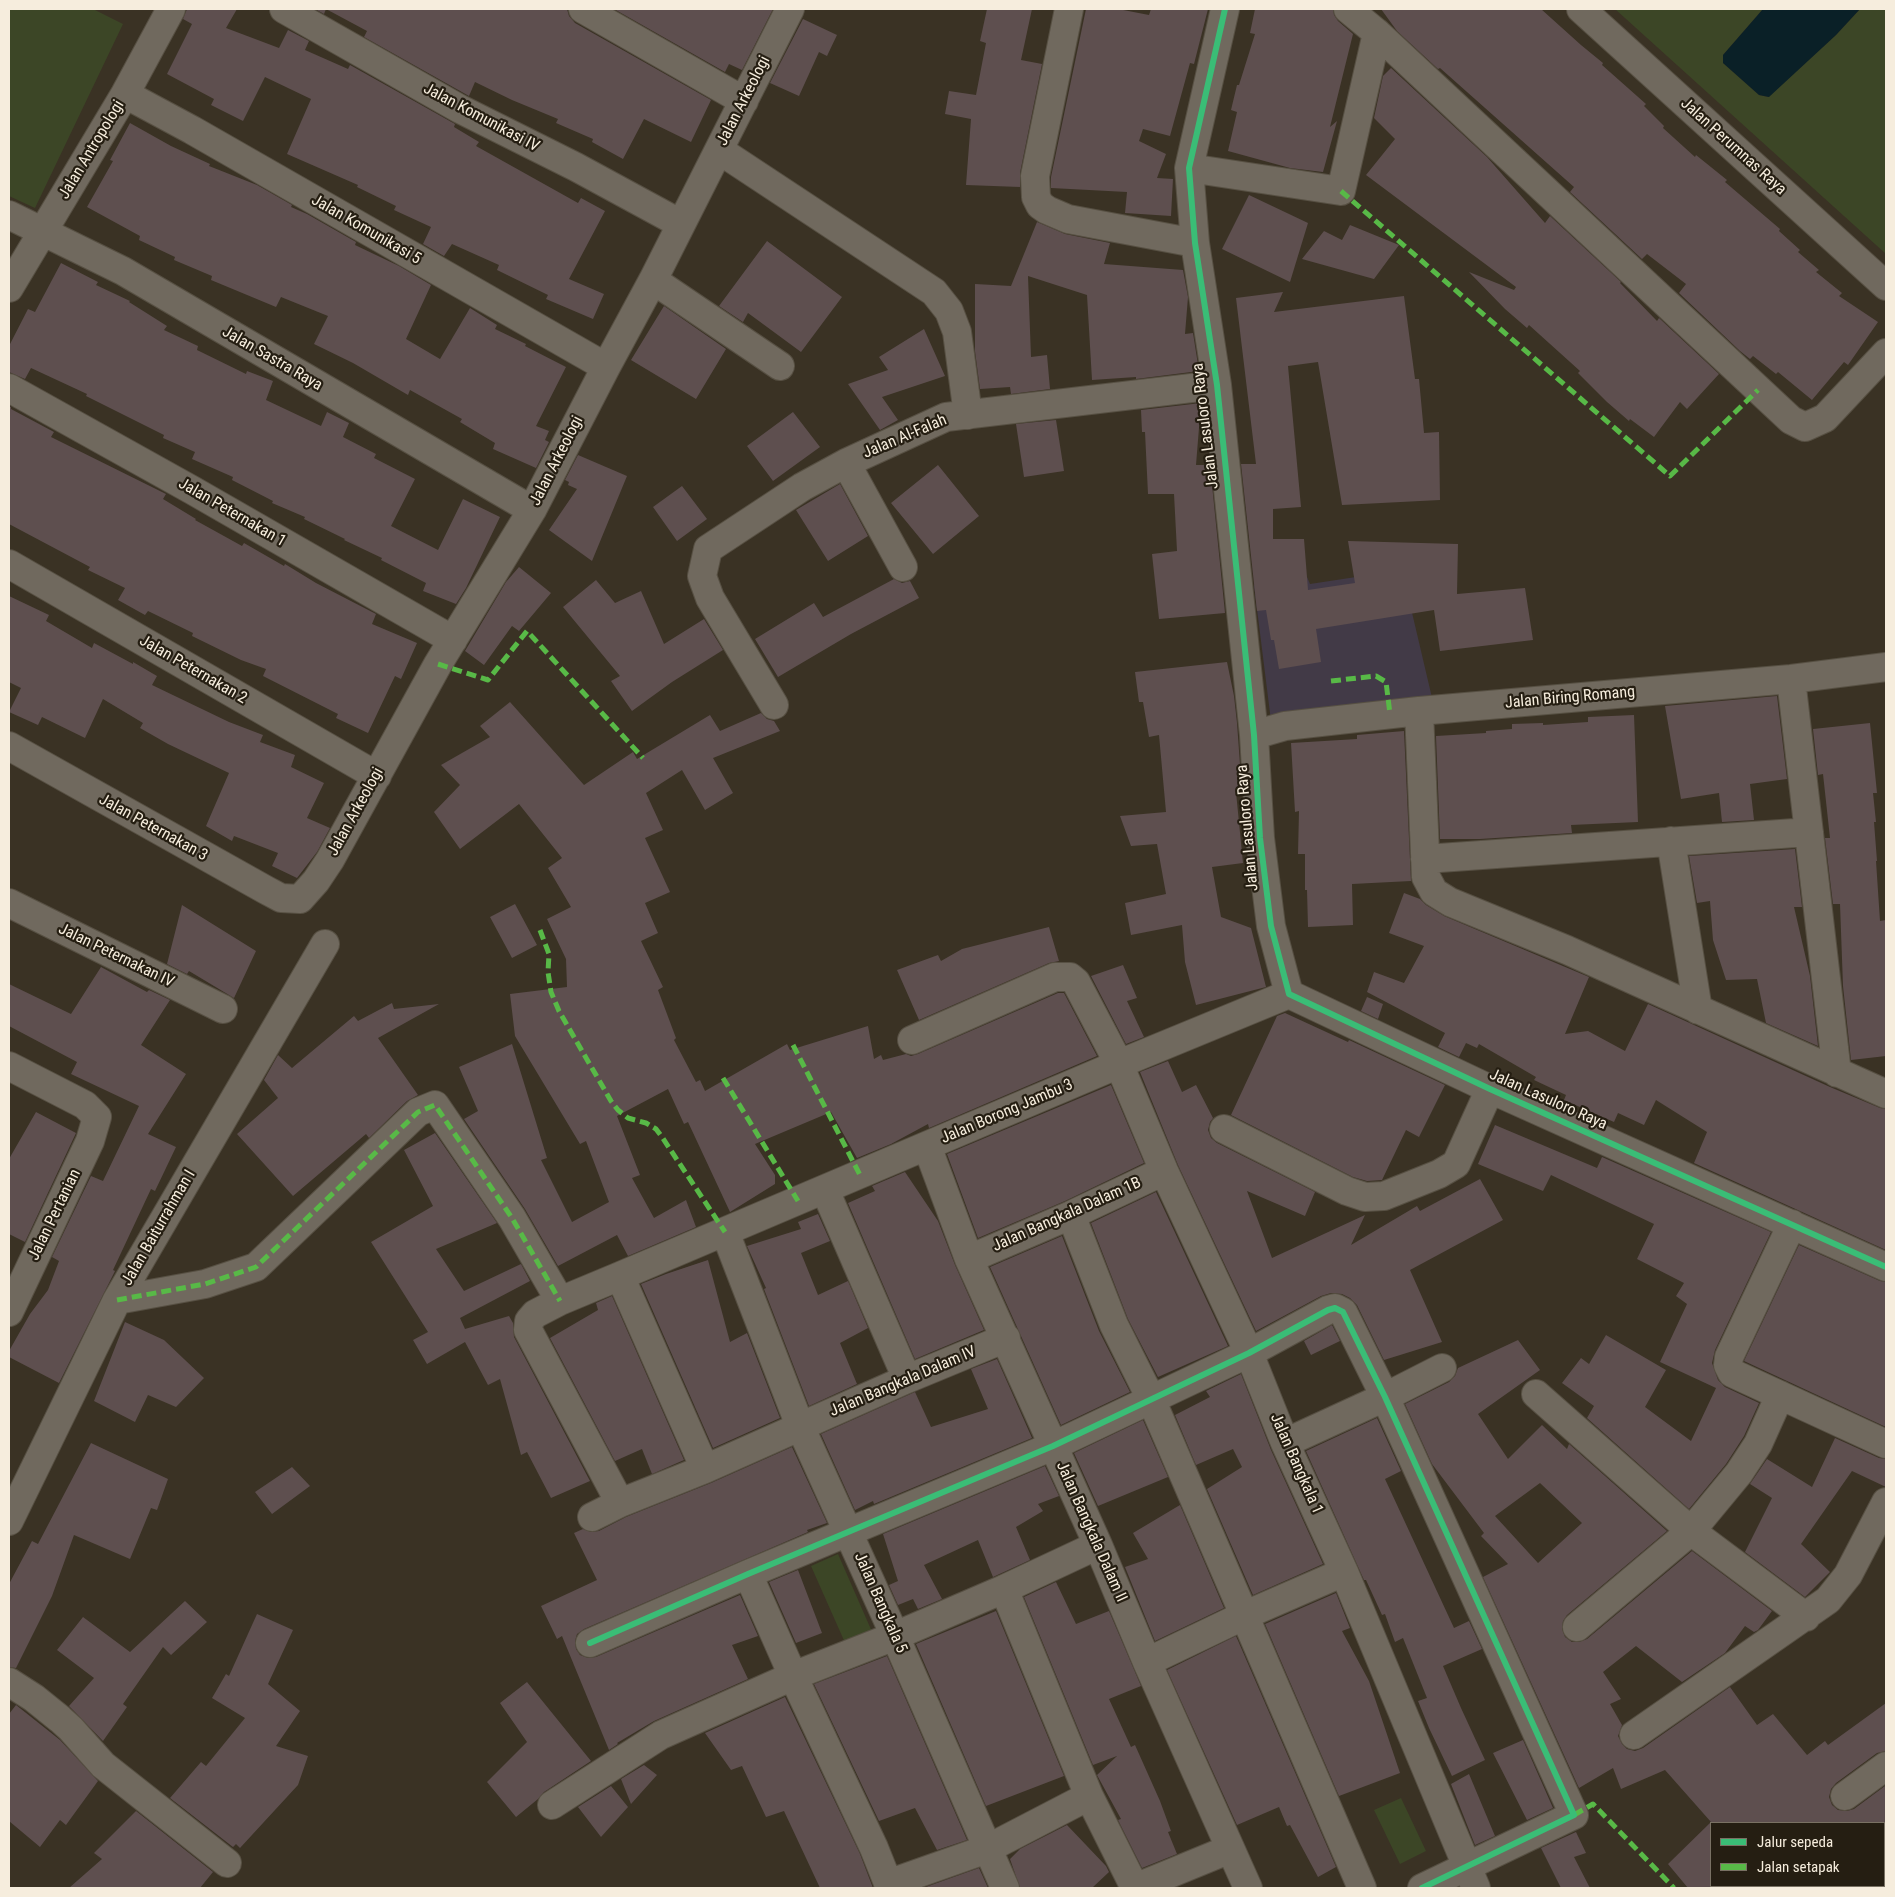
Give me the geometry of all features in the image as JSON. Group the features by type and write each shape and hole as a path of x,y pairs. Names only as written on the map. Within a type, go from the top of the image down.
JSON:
{"street":[{"name":"Jalan Antropologi","path":"9,288 124,94 171,9"},
{"name":"Jalan Komunikasi IV","path":"284,9 460,109 576,167 681,224"},
{"path":"583,9 744,101"},
{"name":"Jalan Arkeologi","path":"300,899 316,881 330,860 438,664 532,510 653,280 790,9"},
{"path":"1069,9 1035,176 1036,197 1040,205 1046,210 1068,219 1195,243"},
{"name":"Jalan Lasuloro Raya","path":"1225,9 1189,168 1195,243 1217,385 1254,735 1260,838 1271,926 1289,994 1490,1089 1886,1267"},
{"path":"1348,9 1377,33 1791,420 1805,427 1824,418 1886,353"},
{"name":"Jalan Perumnas Raya","path":"1581,9 1886,286"},
{"path":"1189,168 1341,191 1377,33"},
{"name":"Jalan Komunikasi 5","path":"124,94 209,140 606,367"},
{"path":"719,150 934,292 949,311 957,332 968,415"},
{"name":"Jalan Sastra Raya","path":"9,216 123,272 532,510"},
{"path":"653,280 780,366"},
{"name":"Jalan Al-Falah","path":"774,705 710,598 702,576 708,549 802,487 846,463 946,418 1217,385"},
{"name":"Jalan Peternakan 1","path":"9,388 453,640"},
{"path":"846,463 903,567"},
{"name":"Jalan Peternakan 2","path":"9,564 377,776"},
{"name":"Jalan Biring Romang","path":"1254,735 1285,726 1419,711 1791,679 1886,667"},
{"path":"1791,679 1837,1074"},
{"path":"1419,711 1426,877 1434,892 1445,900 1567,950 1837,1074 1886,1094"},
{"name":"Jalan Peternakan 3","path":"9,746 281,898 300,899"},
{"path":"1425,859 1809,832"},
{"path":"1671,841 1698,1010"},
{"name":"Jalan Peternakan IV","path":"9,903 223,1009"},
{"name":"Jalan Baiturrahman I","path":"9,1521 118,1300 325,944"},
{"name":"Jalan Bangkala 1","path":"912,1040 1055,978 1070,977 1076,982 1119,1064 1164,1171 1249,1353 1285,1444 1344,1572 1472,1877"},
{"name":"Jalan Borong Jambu 3","path":"620,1503 528,1330 529,1321 535,1314 560,1301 1289,994"},
{"name":"Jalan Pertanian","path":"9,1066 85,1105 96,1117 90,1141 9,1312"},
{"path":"1224,1128 1347,1191 1365,1197 1384,1196 1440,1174 1456,1164 1490,1089"},
{"path":"118,1300 205,1284 256,1267 418,1112 435,1105 512,1218 560,1301"},
{"name":"Jalan Bangkala Dalam II","path":"927,1146 970,1258 1248,1888"},
{"name":"Jalan Bangkala Dalam 1B","path":"970,1258 1071,1215 1164,1171"},
{"path":"825,1190 906,1379"},
{"path":"1071,1215 1114,1325 1151,1399 1243,1616 1362,1888"},
{"path":"1792,1224 1729,1357 1728,1365 1732,1373 1886,1444"},
{"name":"Jalan Bangkala 5","path":"726,1232 800,1426 896,1636 1005,1888"},
{"path":"620,1276 705,1469"},
{"path":"590,1643 748,1574 1053,1446 1249,1353 1335,1308 1343,1312 1385,1397 1574,1814 1472,1877 1422,1888"},
{"name":"Jalan Bangkala Dalam IV","path":"592,1516 705,1469 906,1379 1006,1338"},
{"path":"1285,1444 1442,1368"},
{"path":"1536,1394 1691,1531 1806,1617"},
{"path":"1577,1627 1691,1531 1740,1473 1758,1444 1780,1395"},
{"path":"1634,1735 1828,1600 1848,1575 1886,1502"},
{"path":"552,1804 661,1735 793,1676 896,1636 1004,1590 1098,1545"},
{"path":"1147,1662 1243,1616 1344,1572"},
{"path":"748,1574 793,1676 874,1848 889,1886 987,1849 1089,1796"},
{"path":"1004,1590 1089,1796 1135,1888 1230,1849"},
{"path":"9,1682 34,1698 60,1719 102,1765 226,1863"},
{"path":"1845,1796 1886,1766"}],"shaded area":[{"path":"1402,570 1433,702 1271,721 1254,585 1307,577 1310,584"}],"green space":[{"path":"9,9 93,9 123,24 35,208 9,196"},
{"path":"1615,9 1763,9 1723,55 1723,63 1759,95 1768,97 1836,35 1860,9 1886,9 1886,254"},
{"path":"838,1554 873,1634 846,1645 811,1566"},
{"path":"1401,1798 1426,1851 1400,1864 1374,1810"}],"water":[{"path":"1763,9 1860,9 1836,35 1769,97 1759,95 1723,63 1723,55"}],"building":[{"path":"187,9 237,9 226,28 279,48 288,30 309,41 305,50 348,69 350,65 455,124 454,127 479,142 476,146 578,203 581,198 605,211 569,279 604,294 593,319 546,299 548,295 497,270 499,265 452,244 444,256 423,244 431,227 394,210 396,206 357,187 358,185 287,154 311,99 265,77 243,121 211,105 214,99 167,74 192,24 183,19"},
{"path":"315,9 326,9 324,14"},
{"path":"326,9 567,9 569,16 575,23 711,100 691,142 644,119 623,159 592,142 593,139 556,123 558,119 475,82 469,96 364,37 367,31"},
{"path":"614,9 773,9 742,70 729,64 725,72"},
{"path":"987,9 1032,9 1021,60 1042,64 1020,173 1020,187 966,185 971,119 945,114 949,91 976,95 986,43 980,41"},
{"path":"1086,9 1118,9 1149,15 1151,9 1208,9 1194,64 1190,63 1170,136 1143,129 1139,141 1166,154 1157,178 1173,179 1171,216 1125,213 1127,192 1051,188 1051,177"},
{"path":"1255,9 1333,9 1338,21 1353,34 1330,127 1337,121 1323,172 1290,168 1228,151 1237,112 1231,110 1237,85 1239,85 1255,34 1250,33"},
{"path":"1381,9 1541,9 1603,63 1602,65 1646,104 1644,106 1664,126 1663,128 1695,157 1696,155 1727,180 1725,182 1780,229 1779,231 1800,250 1798,252 1819,270 1816,272 1842,293 1839,296 1878,322 1848,365 1844,362 1812,400 1778,372 1776,374 1753,356 1750,359 1740,351 1679,293 1686,284 1647,254 1642,259 1570,192 1574,187 1440,68 1438,69 1397,31"},
{"path":"803,19 837,35 827,56 819,52 799,96 770,83"},
{"path":"1391,68 1487,157 1545,223 1550,216 1621,282 1657,321 1659,318 1719,374 1687,409 1680,402 1654,437 1630,419 1629,421 1607,402 1578,373 1580,371 1529,325 1527,328 1505,309 1469,272 1514,290 1516,287 1366,175 1395,139 1374,118 1383,76"},
{"path":"130,123 171,146 210,164 209,166 257,185 292,205 291,207 356,242 355,245 399,266 431,285 406,339 440,359 470,308 497,325 495,329 566,367 536,426 549,431 545,440 549,442 536,468 493,449 495,443 460,422 462,419 410,390 408,395 353,363 314,344 328,316 281,297 276,307 211,280 212,276 174,260 175,257 139,240 140,236 87,207 113,161 110,160"},
{"path":"1249,195 1308,223 1290,282 1222,249"},
{"path":"1037,222 1065,234 1110,243 1104,264 1183,270 1188,297 1185,334 1193,333 1199,371 1136,379 1136,377 1092,380 1087,295 1028,276 1031,357 1047,355 1050,389 1011,394 1010,387 980,389 975,351 975,284 1011,286"},
{"path":"1350,225 1399,245 1374,279 1302,259 1324,231 1342,240"},
{"path":"767,241 842,297 801,352 748,313 743,322 719,306"},
{"path":"61,263 98,282 96,285 130,301 167,326 164,330 198,346 197,350 246,374 247,371 273,381 266,400 321,426 327,412 349,423 343,437 376,454 374,458 415,479 391,526 438,550 463,499 500,517 466,588 456,604 423,591 426,583 381,560 382,558 304,519 305,517 272,503 273,501 232,480 233,477 192,459 195,452 163,438 164,435 86,396 87,394 31,368 25,379 9,372 9,346 28,309 35,312"},
{"path":"1283,292 1274,312 1404,296 1415,379 1419,379 1424,433 1439,432 1440,500 1342,505 1318,362 1288,366 1301,507 1273,509 1273,539 1304,539 1308,590 1355,583 1348,541 1458,544 1457,594 1525,588 1533,640 1440,651 1434,610 1316,629 1321,662 1279,669 1274,640 1271,640 1266,610 1257,611 1241,464 1256,464 1236,298"},
{"path":"664,306 726,349 696,399 631,360"},
{"path":"924,329 945,376 882,397 898,420 880,430 848,384 888,370 879,357"},
{"path":"1201,403 1196,465 1210,465 1225,613 1159,619 1152,554 1177,551 1174,494 1148,494 1145,432 1142,432 1141,410"},
{"path":"9,406 11,409 54,432 51,437 166,494 163,499 195,520 242,546 244,543 284,566 285,564 316,583 376,614 372,624 417,643 401,679 395,676 368,733 336,718 338,714 263,676 266,669 241,660 192,636 193,633 148,611 145,615 118,600 125,588 88,570 90,567 9,524"},
{"path":"793,412 820,447 773,481 747,446"},
{"path":"1056,420 1064,471 1024,477 1016,424"},
{"path":"578,455 627,476 592,561 549,530 577,489 568,485 569,482 565,480"},
{"path":"938,465 979,516 933,554 891,503"},
{"path":"840,484 868,536 828,561 796,510"},
{"path":"682,486 707,519 677,541 653,507"},
{"path":"519,567 551,593 519,631 512,626 484,665 465,651 506,582"},
{"path":"894,579 902,583 910,581 919,598 851,634 778,677 755,639 814,603 823,617"},
{"path":"596,580 615,603 641,591 664,644 704,619 723,650 672,682 632,711 611,681 620,676 563,607"},
{"path":"9,596 49,615 46,621 92,648 94,643 157,676 152,685 229,722 263,735 260,742 295,755 291,767 324,783 307,818 330,828 317,852 297,878 272,866 278,853 234,836 232,841 206,826 229,773 168,744 140,728 143,723 103,699 85,738 42,717 38,725 9,712 21,688 9,682"},
{"path":"1227,662 1237,723 1242,792 1236,792 1243,863 1212,867 1221,917 1251,928 1266,987 1196,1005 1185,962 1182,925 1131,935 1125,903 1166,894 1157,844 1131,846 1120,816 1166,812 1159,735 1149,737 1143,702 1139,702 1135,672"},
{"path":"1777,696 1787,779 1750,784 1754,820 1722,822 1719,793 1681,799 1665,706"},
{"path":"510,702 584,785 633,752 637,759 710,715 720,731 761,713 767,719 774,721 780,731 713,758 733,793 705,810 682,770 646,793 663,830 645,838 670,892 645,903 658,933 641,941 663,987 658,990 676,1038 674,1040 696,1082 700,1080 705,1091 787,1044 790,1050 868,1026 874,1059 881,1055 883,1060 906,1054 911,1056 1058,993 1064,993 1097,1056 929,1128 928,1124 891,1144 857,1158 831,1112 755,1144 775,1175 775,1184 730,1212 688,1122 684,1124 668,1089 617,1116 640,1175 632,1178 654,1218 686,1200 696,1227 628,1256 617,1235 558,1266 525,1209 464,1119 478,1111 459,1067 512,1044 547,1158 541,1160 572,1222 609,1202 586,1141 580,1144 515,1036 510,994 567,987 566,959 547,919 571,907 548,868 562,858 519,804 460,849 434,812 460,785 441,765 490,737 480,726"},
{"path":"1634,715 1638,822 1571,825 1572,833 1480,839 1440,839 1436,736 1486,733 1486,731 1512,729 1512,724 1543,723 1543,725 1588,722 1588,717"},
{"path":"1870,723 1877,793 1873,793 1880,921 1886,920 1886,1056 1851,1060 1843,986 1840,904 1833,904 1825,838 1830,838 1823,774 1818,775 1813,729"},
{"path":"1404,731 1411,881 1352,884 1353,925 1308,927 1305,854 1298,854 1299,811 1295,812 1291,743 1357,739 1357,735"},
{"path":"1795,849 1802,907 1794,907 1810,976 1818,1046 1766,1023 1757,979 1726,980 1713,940 1710,901 1697,903 1689,856"},
{"path":"1404,893 1420,899 1444,916 1589,977 1565,1034 1588,1031 1625,1051 1648,1004 1830,1087 1886,1109 1886,1250 1694,1163 1707,1132 1656,1100 1644,1125 1618,1113 1614,1122 1564,1100 1566,1095 1534,1080 1536,1077 1479,1044 1477,1048 1466,1043 1459,1057 1438,1047 1445,1033 1367,992 1374,972 1404,983 1424,946 1389,933"},
{"path":"515,904 537,945 512,958 490,917"},
{"path":"182,905 256,951 234,998 189,971 187,974 167,964"},
{"path":"1049,927 1059,961 1049,963 919,1020 897,970 938,955 941,961 962,949"},
{"path":"1123,965 1137,998 1127,1001 1144,1037 1126,1044 1091,976"},
{"path":"101,967 147,992 149,990 170,1000 141,1045 186,1074 148,1134 176,1147 155,1191 151,1189 113,1270 115,1271 59,1383 9,1357 9,1351 30,1314 48,1290 59,1261 52,1257 91,1176 103,1181 139,1106 71,1074 77,1062 9,1026 9,984 71,1014"},
{"path":"1367,997 1383,1004 1378,1019 1361,1011"},
{"path":"392,1003 394,1009 439,1004 378,1038 418,1095 407,1101 369,1138 366,1134 293,1196 237,1134 278,1098 264,1080 278,1055 292,1068 354,1016 358,1021"},
{"path":"1285,1013 1348,1042 1349,1040 1445,1085 1419,1137 1406,1130 1382,1180 1367,1181 1353,1177 1231,1115 1277,1016"},
{"path":"1168,1061 1182,1092 1196,1085 1213,1118 1208,1130 1211,1138 1217,1143 1315,1192 1305,1216 1247,1191 1272,1258 1365,1215 1351,1245 1417,1206 1420,1211 1480,1179 1503,1220 1410,1270 1442,1342 1384,1360 1357,1305 1350,1298 1342,1294 1331,1293 1321,1296 1256,1331 1178,1165 1140,1072"},
{"path":"1111,1085 1144,1163 1065,1201 978,1238 947,1154"},
{"path":"36,1112 76,1133 25,1242 9,1234 9,1159"},
{"path":"1495,1125 1597,1168 1602,1157 1771,1232 1715,1350 1712,1363 1718,1380 1725,1387 1759,1403 1744,1436 1726,1464 1689,1509 1587,1418 1594,1406 1562,1383 1581,1358 1589,1364 1606,1335 1666,1370 1645,1407 1691,1441 1716,1388 1660,1362 1687,1304 1676,1296 1684,1283 1637,1259 1654,1224 1551,1175 1543,1191 1478,1164"},
{"path":"435,1133 497,1223 436,1249 464,1291 521,1264 530,1281 460,1318 465,1329 509,1316 513,1323 514,1337 590,1481 551,1498 527,1452 521,1455 500,1379 488,1385 465,1342 427,1364 413,1340 428,1332 371,1242 433,1206 404,1150"},
{"path":"905,1172 938,1221 984,1330 915,1359 848,1203 875,1191 872,1186"},
{"path":"1156,1192 1228,1346 1158,1377 1128,1319 1091,1223"},
{"path":"818,1214 830,1241 801,1253 818,1295 848,1281 868,1328 840,1343 857,1384 809,1406 764,1289 766,1288 747,1246 801,1229 798,1222"},
{"path":"1062,1236 1099,1331 1130,1392 1061,1425 990,1267"},
{"path":"1799,1245 1886,1282 1886,1427 1744,1361"},
{"path":"708,1260 730,1342 747,1333 780,1418 713,1448 641,1284"},
{"path":"612,1296 684,1460 652,1474 642,1449 615,1461 550,1338 598,1310 596,1303"},
{"path":"125,1322 164,1340 204,1378 176,1407 148,1395 135,1422 94,1401"},
{"path":"1332,1325 1340,1341 1311,1355 1304,1341"},
{"path":"1518,1340 1540,1370 1478,1414 1508,1459 1542,1425 1567,1449 1569,1444 1667,1531 1567,1615 1563,1621 1562,1629 1565,1637 1572,1642 1587,1639 1692,1551 1772,1611 1758,1630 1754,1632 1745,1626 1725,1653 1682,1682 1636,1646 1603,1672 1621,1699 1610,1704 1622,1725 1618,1736 1622,1744 1627,1749 1635,1751 1643,1748 1730,1687 1757,1725 1773,1714 1807,1755 1825,1741 1828,1745 1886,1703 1886,1751 1877,1753 1836,1783 1831,1789 1829,1797 1832,1805 1838,1810 1847,1811 1854,1809 1885,1786 1886,1823 1711,1822 1665,1770 1621,1789 1613,1768 1579,1788 1483,1577 1508,1564 1481,1536 1484,1533 1432,1464 1405,1404 1449,1382 1455,1376 1458,1368","holes":["1540,1483 1582,1523 1538,1563 1495,1516"]},
{"path":"997,1359 1032,1438 874,1504 873,1501 855,1510 821,1434 915,1392 931,1427 988,1409 971,1369"},
{"path":"1241,1374 1271,1450 1323,1564 1253,1595 1207,1489 1242,1467 1233,1449 1196,1465 1175,1415 1210,1397 1206,1391"},
{"path":"1377,1418 1401,1471 1385,1479 1454,1628 1469,1621 1482,1649 1443,1666 1485,1760 1452,1776 1418,1701 1427,1698 1403,1638 1395,1642 1385,1614 1382,1615 1366,1580 1364,1580 1306,1451"},
{"path":"1143,1420 1168,1477 1098,1506 1074,1453"},
{"path":"1835,1438 1879,1458 1886,1459 1886,1487 1852,1471 1801,1544 1830,1572 1805,1597 1745,1552 1772,1498 1750,1484 1767,1459 1812,1487"},
{"path":"91,1443 168,1479 157,1510 151,1508 130,1559 74,1535 52,1596 16,1668 9,1667 9,1584 32,1541 38,1544"},
{"path":"792,1447 827,1523 807,1530 808,1532 584,1629 577,1634 575,1641 576,1649 580,1655 588,1658 596,1657 740,1595 758,1636 732,1645 748,1679 654,1721 617,1743 609,1750 562,1636 557,1639 541,1606 597,1580 574,1533 583,1529 591,1532 599,1531 626,1517 711,1483"},
{"path":"1045,1466 1059,1496 1038,1504 1043,1511 1016,1527 1030,1560 993,1577 978,1540 924,1565 942,1599 918,1609 913,1599 898,1605 889,1585 898,1581 883,1534"},
{"path":"292,1467 310,1486 272,1514 255,1492"},
{"path":"1180,1505 1224,1608 1155,1641 1125,1567 1148,1559 1133,1533"},
{"path":"798,1570 822,1633 796,1643 769,1582"},
{"path":"1056,1582 1076,1624 1109,1611 1141,1686 1109,1699 1131,1747 1135,1745 1160,1801 1171,1831 1168,1832 1177,1854 1142,1868 1118,1820 1121,1819 1097,1775 1117,1756 1093,1765 1024,1597"},
{"path":"1336,1593 1350,1628 1342,1631 1369,1681 1400,1773 1339,1796 1265,1624"},
{"path":"185,1601 207,1622 171,1655 163,1647 123,1704 127,1707 103,1741 69,1706 94,1678 57,1650 83,1617 130,1652"},
{"path":"996,1611 1064,1776 986,1806 916,1644"},
{"path":"257,1614 293,1630 268,1684 300,1711 276,1746 308,1756 298,1785 240,1848 236,1844 233,1847 170,1798 201,1762 206,1766 245,1718 212,1698 226,1674 229,1676"},
{"path":"1236,1636 1336,1867 1318,1877 1290,1825 1287,1826 1279,1807 1237,1825 1167,1670"},
{"path":"887,1656 967,1840 937,1850 915,1808 879,1821 814,1684"},
{"path":"527,1682 591,1761 544,1792 516,1817 487,1782 527,1742 500,1703"},
{"path":"785,1697 860,1854 873,1888 820,1888 784,1811 766,1817 742,1766 731,1770 705,1733"},
{"path":"16,1705 60,1740 98,1781 66,1825 60,1820 40,1847 9,1821 9,1714"},
{"path":"1523,1740 1553,1808 1527,1820 1493,1753"},
{"path":"644,1765 657,1775 631,1804 621,1779"},
{"path":"1469,1774 1495,1836 1475,1845 1451,1784"},
{"path":"611,1786 628,1807 601,1837 578,1807"},
{"path":"136,1811 213,1872 200,1888 69,1888 102,1859 94,1853"},
{"path":"1710,1823 1711,1888 1688,1888 1668,1864"},
{"path":"1067,1825 1106,1866 1109,1872 1092,1888 1020,1888 1010,1859 1020,1849"},
{"path":"1576,1832 1586,1853 1574,1857 1590,1888 1561,1888 1541,1848"},
{"path":"979,1868 988,1888 923,1888"}],"marked path":[{"path":"1341,191 1670,476 1758,390"},
{"path":"438,664 488,680 527,631 643,758"},
{"path":"1331,681 1376,676 1386,682 1390,714"},
{"path":"540,930 549,954 548,972 551,992 559,1011 611,1101 628,1118 646,1123 656,1129 725,1232"},
{"path":"793,1045 860,1175"},
{"path":"723,1078 798,1201"},
{"path":"117,1300 205,1284 256,1267 418,1112 435,1105 512,1218 560,1301"},
{"path":"1574,1815 1593,1804 1674,1888"}],"cycle path":[{"path":"1225,9 1189,168 1195,243 1217,385 1254,735 1260,838 1271,926 1289,994 1490,1089 1886,1267"},
{"path":"590,1643 748,1574 1053,1446 1249,1353 1335,1308 1343,1312 1385,1397 1574,1815 1422,1888"}]}
